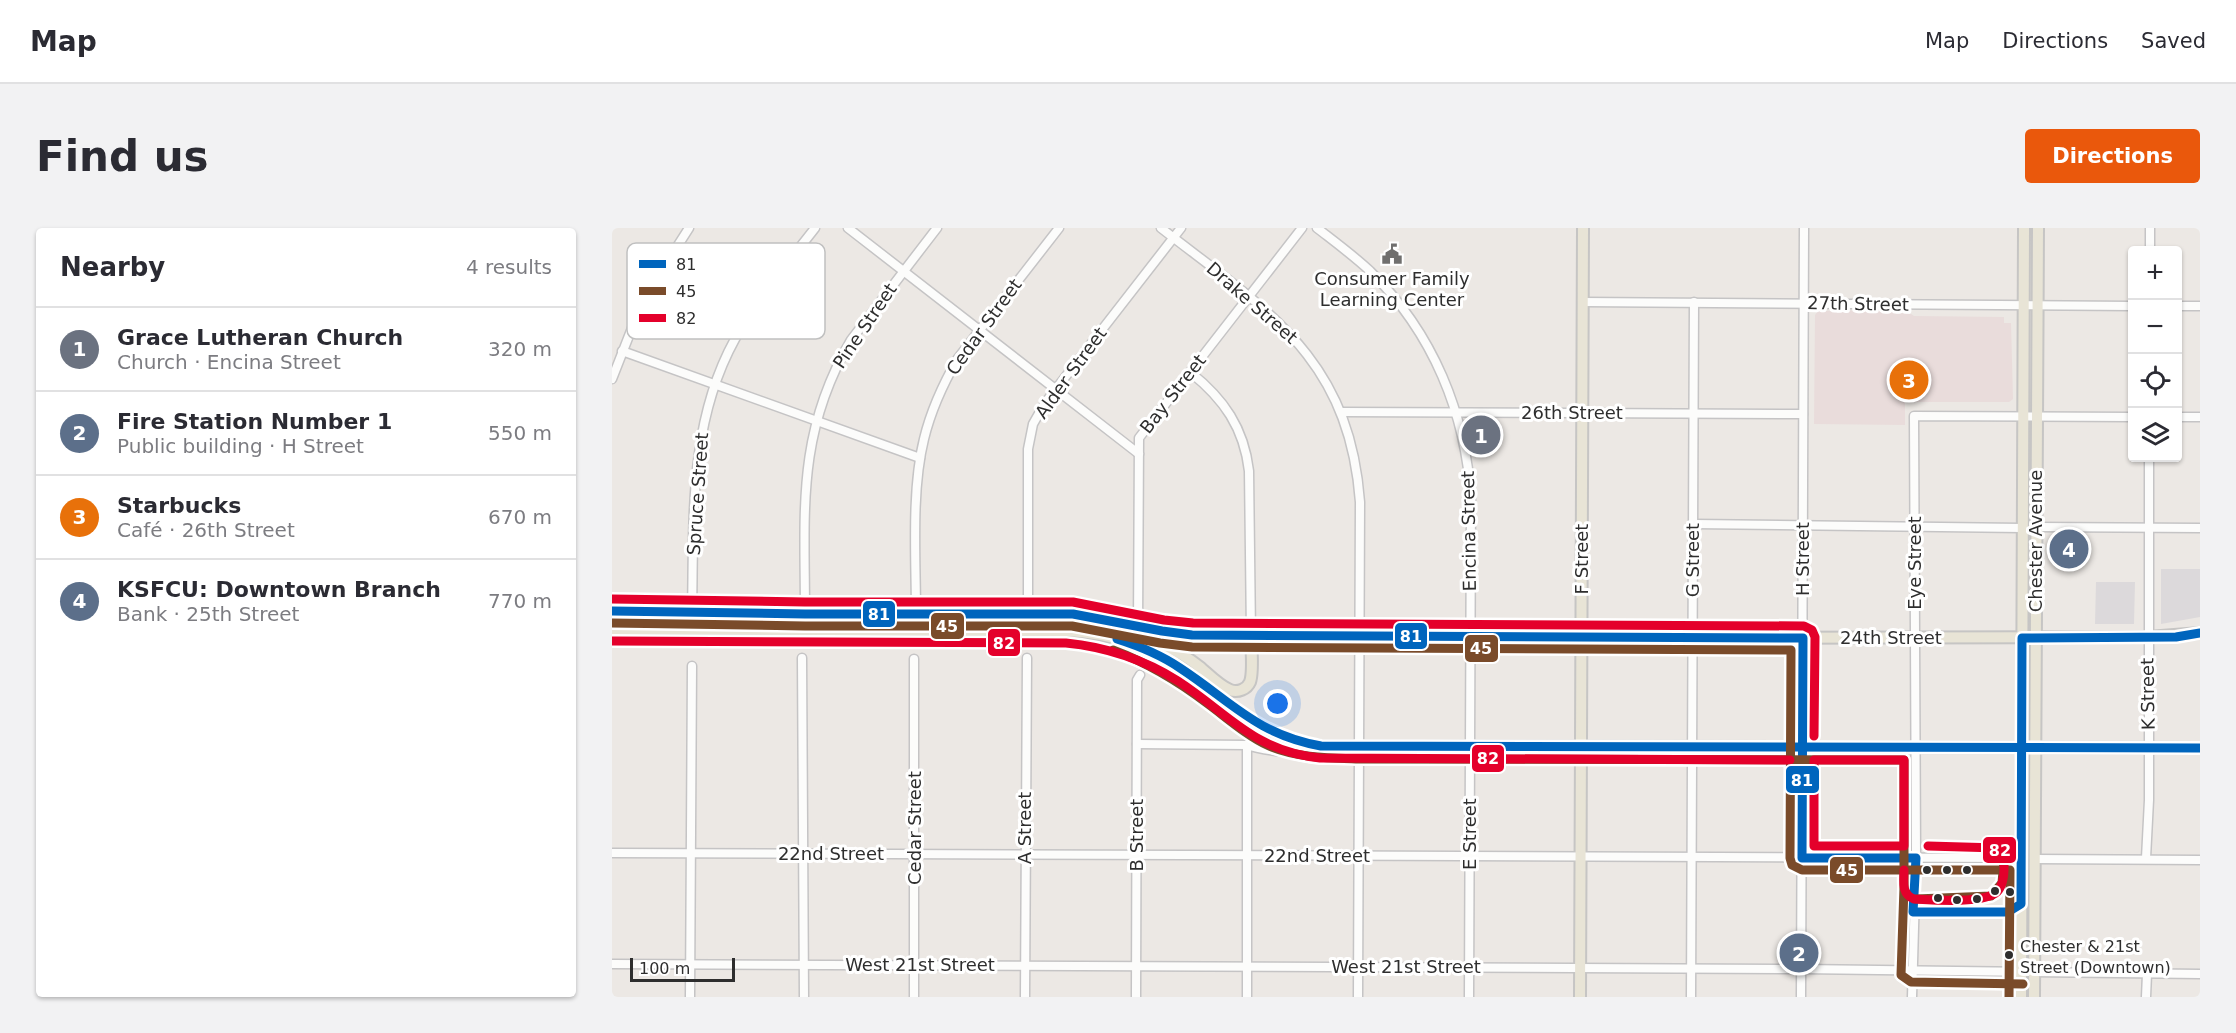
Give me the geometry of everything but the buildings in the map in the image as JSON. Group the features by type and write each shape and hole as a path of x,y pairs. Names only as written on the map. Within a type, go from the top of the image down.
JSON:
{"main road":[{"name":"F Street","path":"1580,997 1584,228"},
{"name":"Chester Avenue","path":"2021,997 2024,228"},
{"name":"Chester Avenue","path":"2034,997 2038,228"},
{"path":"2022,528 2030,564 2036,572"},
{"name":"24th Street","path":"612,612 1085,615 1171,634 1471,635 1582,638 2035,638 2148,637 2200,633"},
{"path":"612,629 1067,631 1156,642 1192,661 1228,689 1239,691 1250,681 1251,635"},
{"path":"1110,637 1138,645 1174,663 1272,734 1312,745 1359,747 2200,748"}],"street":[{"path":"679,243 689,228"},
{"name":"Spruce Street","path":"804,243 815,228"},
{"path":"848,228 1139,454"},
{"name":"Pine Street","path":"805,614 806,487 816,421 830,381 846,349 863,323 937,228"},
{"name":"Cedar Street","path":"916,614 917,484 929,419 958,358 1059,228"},
{"name":"Drake Street","path":"1161,228 1278,321 1303,347 1323,377 1350,435 1359,479 1358,997"},
{"name":"Alder Street","path":"1028,614 1028,448 1036,418 1055,389 1181,228"},
{"name":"Bay Street","path":"1138,628 1139,438 1302,228"},
{"name":"Encina Street","path":"1317,228 1370,271 1401,305 1438,364 1457,412 1467,454 1471,500 1471,635"},
{"name":"H Street","path":"1801,997 1804,228"},
{"path":"2150,228 2150,246"},
{"name":"27th Street","path":"1583,302 2128,306"},
{"name":"G Street","path":"1691,997 1694,302"},
{"path":"2182,306 2200,306"},
{"path":"612,379 627,339"},
{"name":"Spruce Street","path":"692,613 696,462 714,384 735,339"},
{"path":"622,351 920,458"},
{"path":"1190,372 1215,393 1225,405 1238,427 1247,456 1251,635"},
{"name":"26th Street","path":"1341,412 1803,414"},
{"name":"Eye Street","path":"1912,997 1916,858 1914,416 2023,417"},
{"path":"2023,417 2128,417"},
{"path":"2182,417 2200,417"},
{"name":"K Street","path":"2146,858 2149,812 2149,462"},
{"path":"1694,524 2022,528"},
{"path":"2036,528 2200,528"},
{"name":"E Street","path":"1469,997 1471,635"},
{"path":"802,658 804,997"},
{"name":"A Street","path":"1025,997 1027,658"},
{"name":"Cedar Street","path":"914,659 914,997"},
{"path":"690,997 692,666"},
{"name":"B Street","path":"1136,997 1137,680 1140,675"},
{"path":"1137,744 1247,745 1314,756"},
{"path":"1247,745 1247,997"},
{"name":"22nd Street","path":"612,853 2022,858"},
{"path":"2035,859 2200,860"},
{"name":"West 21st Street","path":"612,964 1801,969 2200,974"},
{"path":"2146,997 2147,974"}],"shaded area":[{"path":"1873,310 1914,316 2004,317 2004,323 2011,323 2013,399 2009,402 1905,402 1905,425 1814,424 1815,315 1818,311"},
{"path":"2161,569 2200,569 2200,617 2161,624"},
{"path":"2096,582 2135,582 2134,624 2095,624"}],"transit line":[{"name":"82","path":"612,599 1073,602 1164,620 1193,623 1804,626 1812,630 1815,637 1814,736"},
{"name":"81","path":"612,611 1073,614 1192,635 1803,638 1802,858 1916,858 1913,912 2008,912 2021,904 2022,638 2176,637 2200,633"},
{"name":"45","path":"612,623 1072,626 1192,647 1791,650 1790,858 1792,865 1802,870 2010,870 2009,997"},
{"name":"81","path":"1117,639 1150,651 1173,663 1246,715 1279,734 1321,746 2200,748"},
{"name":"82","path":"612,641 1066,643 1081,645 1124,655 1152,666 1178,681 1260,740 1277,748 1320,758 1790,760"},
{"name":"45","path":"1113,650 1174,680 1261,742 1280,750 1302,755 1359,759 1904,760 1901,975 1911,982 2023,984"},
{"name":"82","path":"1814,760 1904,760 1904,846 1814,846 1814,760"},
{"name":"82","path":"1904,870 1905,891 1914,899 1970,900 1990,896 1999,890 2003,879 2004,864 2003,856 1998,848 1928,846"},
{"name":"45","path":"1916,899 1991,896 2002,883 2004,860"}],"place":[{"name":"Consumer Family Learning Center","path":"1392,254"},
{"name":"Starbucks","path":"1909,380"},
{"name":"Grace Lutheran Church","path":"1481,435"},
{"name":"KSFCU: Downtown Branch","path":"2069,549"},
{"name":"Fire Station Number 1","path":"1799,953"},
{"name":"Chester & 21st Street (Downtown)","path":"2009,955"}]}
